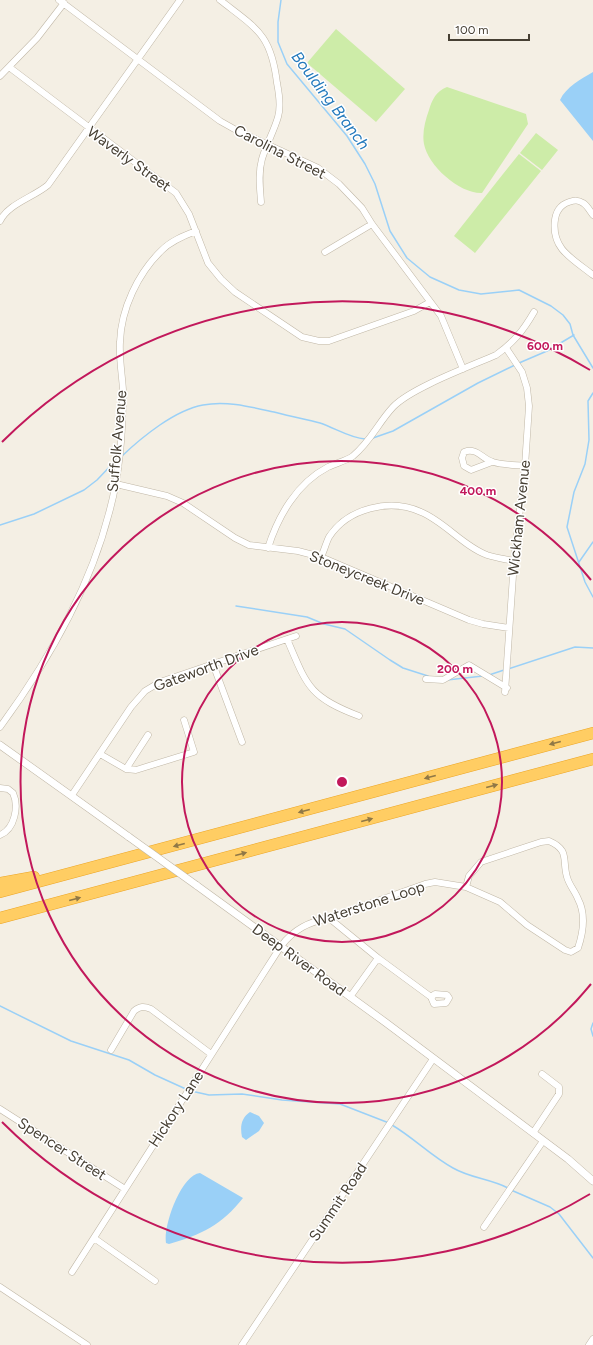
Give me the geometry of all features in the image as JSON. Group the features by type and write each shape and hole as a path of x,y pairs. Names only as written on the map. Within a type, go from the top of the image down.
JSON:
{"highway":[{"path":"0,892 102,866 593,733"},
{"path":"0,918 593,759"},
{"path":"0,883 102,866"},
{"path":"0,922 38,909"}],"street":[{"path":"0,221 12,208 40,192 48,185 180,0"},
{"path":"220,0 255,27 268,43 274,56 278,91 278,115 261,161 261,202"},
{"path":"0,76 37,38 62,2"},
{"name":"Carolina Street","path":"62,2 220,121 318,168 340,184 362,208 372,224 442,316 463,369"},
{"name":"Waverly Street","path":"9,67 176,193 189,214 208,264 235,292 296,334 308,339 329,341 414,311 430,302"},
{"path":"593,215 585,203 575,200 566,203 559,208 554,222 555,232 562,248 593,275"},
{"path":"324,252 372,224"},
{"name":"Suffolk Avenue","path":"0,727 50,653 65,625 96,553 109,514 116,484 123,390 120,342 125,310 138,283 161,250 175,240 196,231"},
{"path":"268,548 274,528 299,489 328,467 351,457 367,444 394,407 409,395 496,355 506,348 522,332 534,312"},
{"name":"Wickham Avenue","path":"426,679 443,680 469,665 506,690 514,561 525,466 529,406 527,388 522,372 506,348"},
{"path":"492,462 471,470 464,466 462,458 464,452 470,450 477,452 492,462 525,466"},
{"name":"Stoneycreek Drive","path":"116,484 167,496 183,503 235,538 249,545 298,551 321,557 470,620 483,624 509,628"},
{"path":"321,557 329,538 345,520 367,509 391,505 407,507 421,512 487,555 514,561"},
{"name":"Gateworth Drive","path":"72,795 131,706 145,691 160,682 296,636"},
{"path":"288,639 304,678 315,692 339,708 359,716"},
{"path":"213,664 242,742"},
{"path":"100,754 126,769 136,770 194,752 184,720"},
{"path":"126,769 148,735"},
{"name":"Deep River Road","path":"0,745 72,795 281,946 543,1140 577,1166 593,1181"},
{"path":"0,788 8,789 14,793 16,806 13,820 8,828 0,835"},
{"name":"Waterstone Loop","path":"281,946 297,929 316,920 330,918 425,884 435,882 466,887 500,902 527,925 565,950 571,952 578,948 583,933 583,917 579,900 567,876 564,855 556,844 549,841 541,842 481,862 469,876 466,887"},
{"path":"330,918 378,958 431,997"},
{"name":"Hickory Lane","path":"72,1272 281,946"},
{"path":"350,997 378,958"},
{"path":"111,1050 134,1011 139,1007 145,1006 211,1054"},
{"name":"Summit Road","path":"242,1345 433,1059"},
{"path":"533,1133 559,1094 559,1087 542,1074"},
{"name":"Spencer Street","path":"0,1109 124,1189"},
{"path":"484,1227 543,1140"},
{"path":"94,1238 155,1281"},
{"path":"0,1287 87,1345"},
{"path":"589,1345 593,1339"}],"green space":[{"path":"336,29 405,89 376,122 307,63"},
{"path":"447,87 526,114 528,124 482,193 464,189 446,177 432,161 424,144 424,127 432,103 435,96"},
{"path":"536,133 558,150 542,170 520,153"},
{"path":"519,154 541,171 475,253 454,236"}],"water":[{"path":"593,72 593,141 560,100 570,87"},
{"path":"250,1112 259,1116 264,1123 259,1131 246,1140 242,1137 241,1126 243,1120"},
{"path":"200,1173 243,1198 227,1215 210,1228 181,1241 169,1244 166,1243 167,1225 175,1202 186,1182 193,1176"}],"waterway":[{"name":"Boulding Branch","path":"281,0 278,22 278,42 287,64 347,136 365,164 375,184 390,231 407,258 430,277 459,290 481,294 519,290 551,306 563,315 570,324 573,335 593,368"},
{"path":"519,363 547,351 574,335"},
{"path":"373,438 393,431 478,383 515,365"},
{"name":"Boulding Branch","path":"593,393 588,401 589,440 585,464 574,492 567,527 585,582 593,597"},
{"path":"122,456 149,433 181,412 203,405 222,403 241,405 320,423 348,435 365,439"},
{"path":"0,525 34,514 84,490 97,480 117,459"},
{"path":"579,562 593,542"},
{"path":"236,606 307,617 324,624 345,629 403,668 428,676"},
{"path":"508,669 575,647 593,648"},
{"path":"489,675 504,670"},
{"path":"447,680 483,676"},
{"path":"0,1006 71,1041 129,1060 155,1075 188,1090"},
{"name":"Boulding Branch","path":"593,1023 591,1029 593,1036"},
{"path":"191,1091 209,1095 242,1094 282,1100 340,1104 389,1123"},
{"path":"392,1125 453,1168 508,1188"},
{"path":"511,1190 550,1207 559,1214 593,1258"}]}
